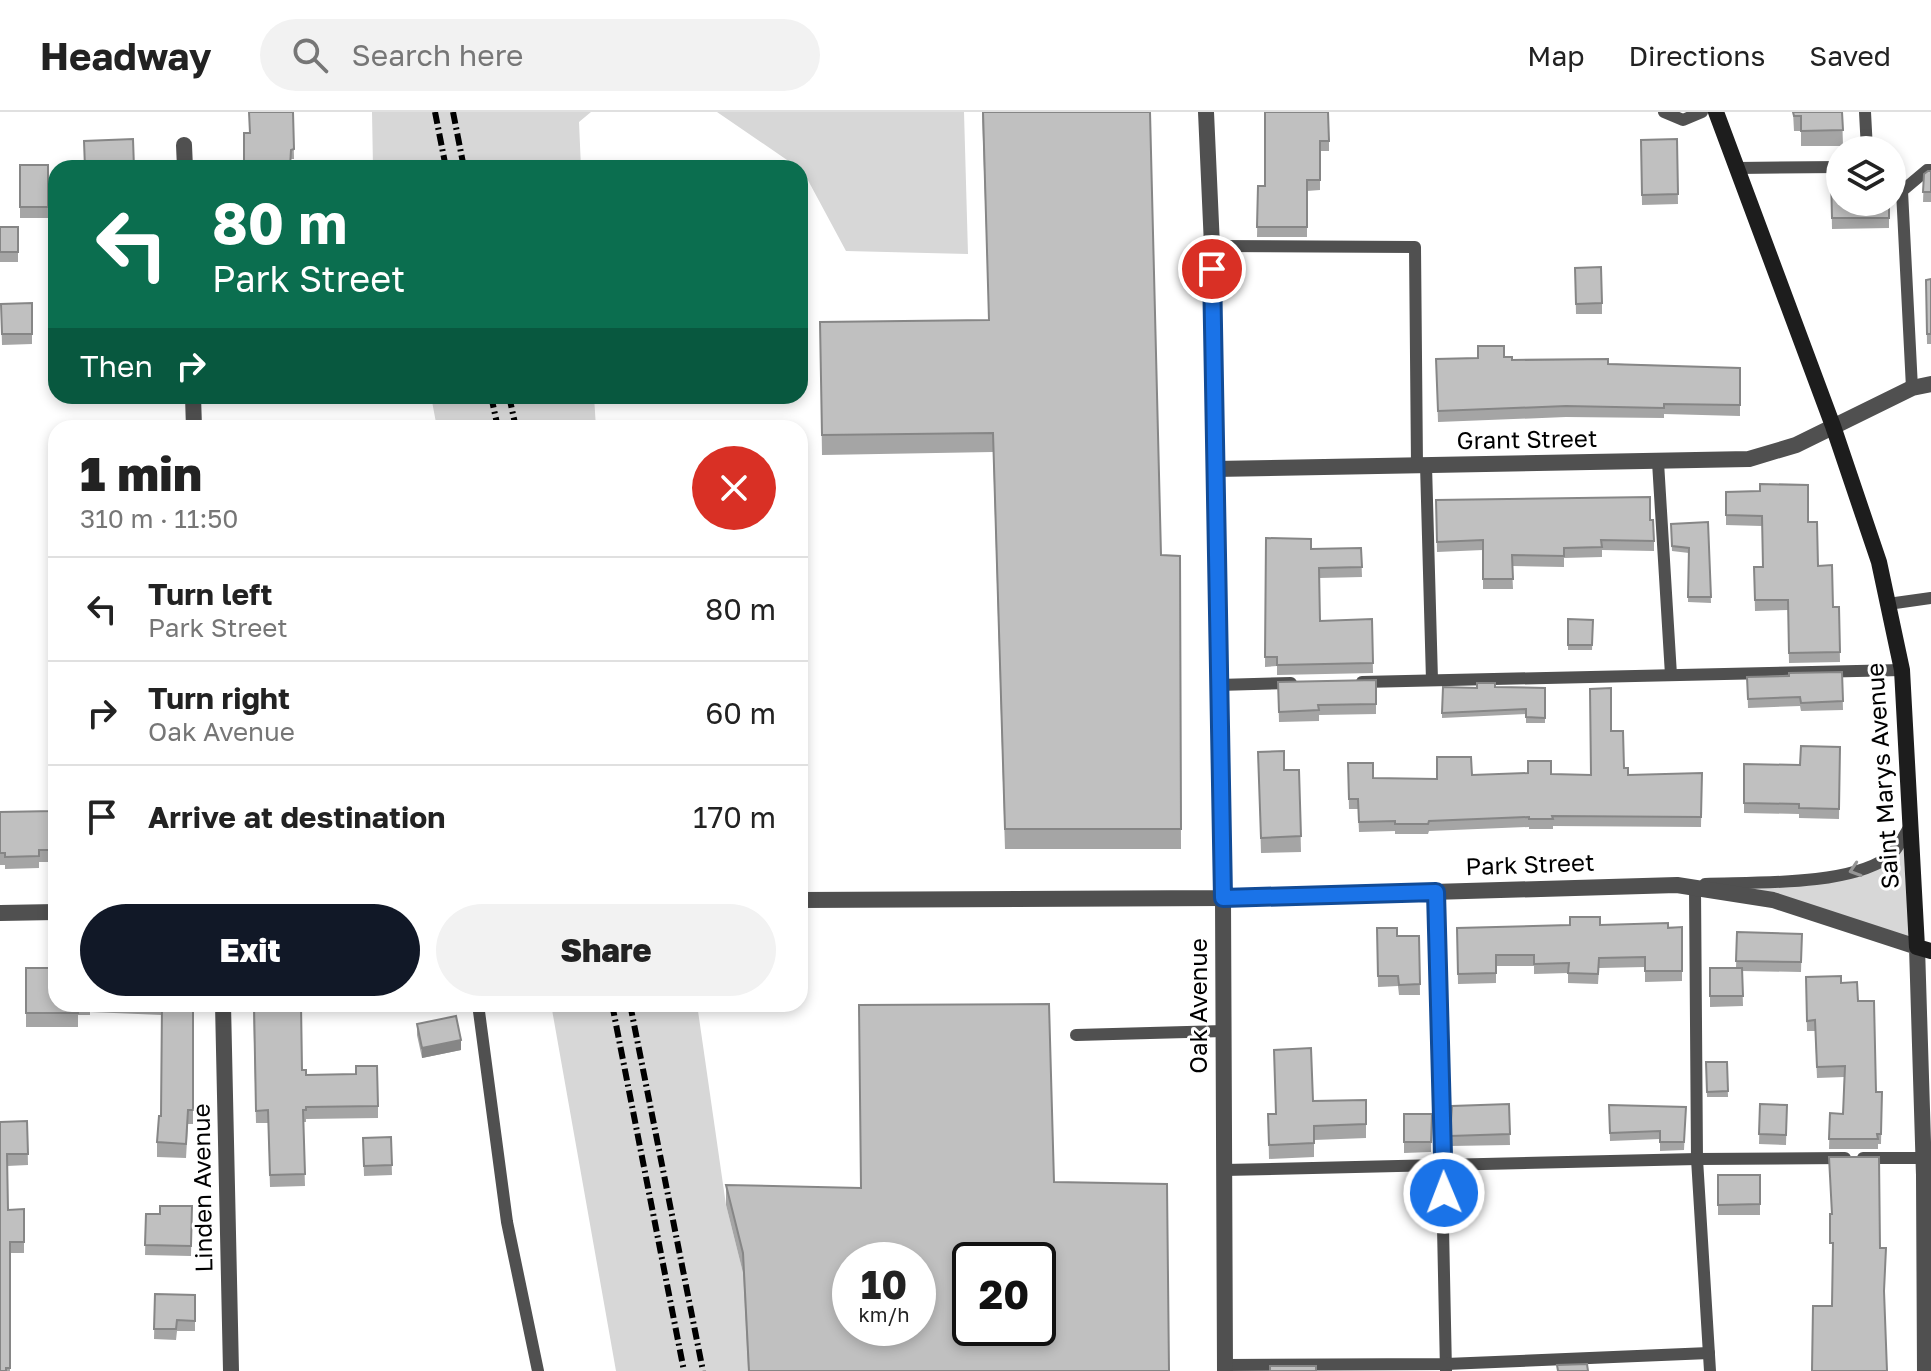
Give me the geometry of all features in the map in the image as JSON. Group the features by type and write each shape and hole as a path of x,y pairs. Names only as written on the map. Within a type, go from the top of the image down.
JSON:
{"main road":[{"name":"Saint Marys Avenue","path":"1716,112 1833,426 1879,562 1902,670 1924,949"}],"street":[{"name":"Oak Avenue","path":"1206,112 1212,246 1223,898 1225,1368"},
{"path":"184,145 185,160"},
{"name":"Grant Street","path":"1214,469 1749,459 1796,445 1912,388 1931,384"},
{"name":"Park Street","path":"808,900 1223,898 1677,885 1773,900 1924,949"},
{"path":"0,913 48,912"},
{"name":"Saint Marys Avenue","path":"1924,949 1928,1327 1925,1371"},
{"name":"Linden Avenue","path":"223,1012 231,1371"}],"lane":[{"path":"1664,112 1683,120 1702,112"},
{"path":"1865,112 1866,136"},
{"path":"1737,168 1826,167"},
{"path":"1912,388 1902,191 1931,170"},
{"path":"1212,246 1415,247 1432,680"},
{"path":"1658,462 1671,675"},
{"path":"1888,604 1931,598"},
{"path":"1356,682 1902,670"},
{"path":"1218,685 1310,683"},
{"path":"1677,885 1849,874 1889,857 1912,823"},
{"path":"1695,888 1697,1159 1710,1371"},
{"path":"1436,892 1446,1368"},
{"path":"479,1012 507,1222 538,1371"},
{"path":"1076,1035 1224,1031"},
{"path":"1224,1170 1697,1159 1926,1170"},
{"path":"1225,1368 1446,1368 1709,1353"}],"shaded area":[{"path":"372,112 591,112 579,122 581,160 373,160"},
{"path":"717,112 964,112 968,254 846,251 808,180 808,160 787,160"},
{"path":"432,404 594,404 596,420 436,420"},
{"path":"1912,823 1917,947 1773,900 1677,885 1849,874 1889,857"},
{"path":"552,1012 698,1012 726,1205 743,1273 748,1371 616,1371"}],"building":[{"path":"249,112 293,112 294,149 291,150 290,160 244,160 244,133 250,133"},
{"path":"983,112 1150,112 1161,555 1180,556 1181,829 1005,829 993,433 822,435 820,322 989,320"},
{"path":"1265,112 1328,112 1329,141 1320,141 1320,180 1307,180 1307,227 1257,227 1258,186 1265,186"},
{"path":"1793,112 1842,112 1843,130 1801,131 1801,116 1794,116"},
{"path":"133,139 134,160 85,160 84,141"},
{"path":"1677,139 1678,194 1642,195 1641,140"},
{"path":"20,165 48,165 48,207 20,207"},
{"path":"1931,171 1931,192 1923,192 1924,174"},
{"path":"1832,216 1889,216 1889,218"},
{"path":"0,227 18,227 18,252 0,252"},
{"path":"1601,267 1602,303 1576,304 1575,268"},
{"path":"1931,279 1931,334 1927,334 1926,280"},
{"path":"32,303 32,334 2,334 1,304"},
{"path":"1478,346 1504,346 1504,357 1512,357 1512,360 1608,359 1608,364 1740,368 1740,405 1664,404 1664,408 1566,406 1438,411 1436,359 1478,358"},
{"path":"1760,484 1808,485 1808,522 1817,522 1818,566 1832,565 1833,607 1839,607 1840,652 1789,653 1788,600 1755,600 1754,567 1763,567 1762,516 1726,515 1726,492 1760,491"},
{"path":"1650,497 1654,541 1601,540 1602,547 1564,548 1564,556 1512,555 1513,579 1483,579 1483,540 1437,542 1436,500"},
{"path":"1708,522 1711,597 1688,597 1689,548 1672,546 1671,524"},
{"path":"1266,538 1311,539 1311,549 1361,548 1362,567 1319,568 1320,621 1372,619 1373,663 1277,665 1277,657 1265,657"},
{"path":"1568,619 1593,620 1592,645 1568,645"},
{"path":"1842,672 1843,701 1801,703 1800,697 1748,699 1747,677"},
{"path":"1376,680 1376,704 1318,705 1319,710 1279,712 1278,682"},
{"path":"1477,683 1495,683 1495,687 1545,688 1545,718 1526,717 1526,709 1442,713 1443,687 1477,688"},
{"path":"1611,688 1611,731 1623,731 1624,768 1628,768 1628,775 1702,773 1701,817 1552,816 1553,819 1429,821 1428,824 1359,822 1358,799 1349,799 1348,763 1373,763 1373,778 1437,779 1437,757 1471,757 1472,775 1528,773 1528,761 1551,761 1551,774 1591,775 1590,689"},
{"path":"1801,746 1840,747 1839,809 1799,808 1799,804 1744,803 1744,764 1800,765"},
{"path":"1284,751 1284,770 1299,770 1301,836 1261,838 1258,752"},
{"path":"48,811 48,850 39,850 39,856 5,857 5,853 0,853 0,812"},
{"path":"1570,917 1600,917 1600,925 1668,923 1668,928 1682,927 1682,971 1645,971 1645,957 1599,958 1598,974 1568,973 1569,963 1534,964 1534,955 1496,955 1496,973 1458,974 1457,928 1570,925"},
{"path":"1377,928 1397,928 1397,936 1419,936 1420,984 1399,985 1398,976 1378,976"},
{"path":"1737,932 1802,934 1801,962 1736,961"},
{"path":"26,968 48,968 48,1012 78,1013 26,1013"},
{"path":"1710,968 1742,968 1743,996 1710,996"},
{"path":"1841,976 1841,983 1857,982 1858,1001 1874,1001 1876,1092 1882,1092 1881,1134 1877,1134 1878,1139 1829,1139 1830,1113 1843,1114 1845,1066 1817,1067 1815,1020 1807,1021 1806,977"},
{"path":"1049,1004 1054,1182 1167,1184 1169,1371 749,1371 743,1253 726,1185 861,1188 859,1005"},
{"path":"162,1012 193,1012 193,1110 188,1110 186,1144 157,1142 161,1116"},
{"path":"254,1012 301,1012 302,1070 306,1070 306,1075 356,1074 356,1066 377,1066 378,1106 306,1107 303,1110 305,1174 270,1175 268,1110 256,1111"},
{"path":"456,1016 461,1040 422,1048 417,1024"},
{"path":"1311,1048 1313,1101 1366,1100 1366,1124 1314,1126 1314,1143 1269,1145 1268,1114 1276,1114 1274,1050"},
{"path":"1706,1062 1727,1062 1728,1091 1707,1092"},
{"path":"1509,1104 1510,1134 1450,1136 1452,1106"},
{"path":"1760,1104 1787,1105 1786,1135 1759,1134"},
{"path":"1609,1105 1686,1107 1684,1142 1660,1142 1660,1131 1610,1133"},
{"path":"1404,1114 1432,1114 1431,1142 1404,1142"},
{"path":"27,1121 28,1154 7,1154 8,1210 24,1209 24,1242 10,1242 10,1368 0,1371 0,1122"},
{"path":"391,1137 392,1165 364,1166 363,1138"},
{"path":"1829,1157 1879,1157 1880,1248 1886,1248 1887,1371 1812,1371 1813,1306 1832,1306"},
{"path":"1718,1175 1760,1175 1760,1204 1718,1205"},
{"path":"160,1206 192,1206 191,1246 145,1245 146,1214 160,1214"},
{"path":"155,1294 195,1295 195,1321 177,1320 176,1329 154,1329"},
{"path":"1587,1364 1588,1371 1558,1371 1557,1365"},
{"path":"1270,1366 1316,1366 1316,1371 1270,1371"}],"railway":[{"path":"435,112 444,160"},
{"path":"453,112 462,160"},
{"path":"493,404 496,420"},
{"path":"511,404 514,420"},
{"path":"614,1012 684,1371"},
{"path":"632,1012 703,1371"}],"route":[{"path":"1212,269 1223,898 1436,892 1444,1193"}]}
